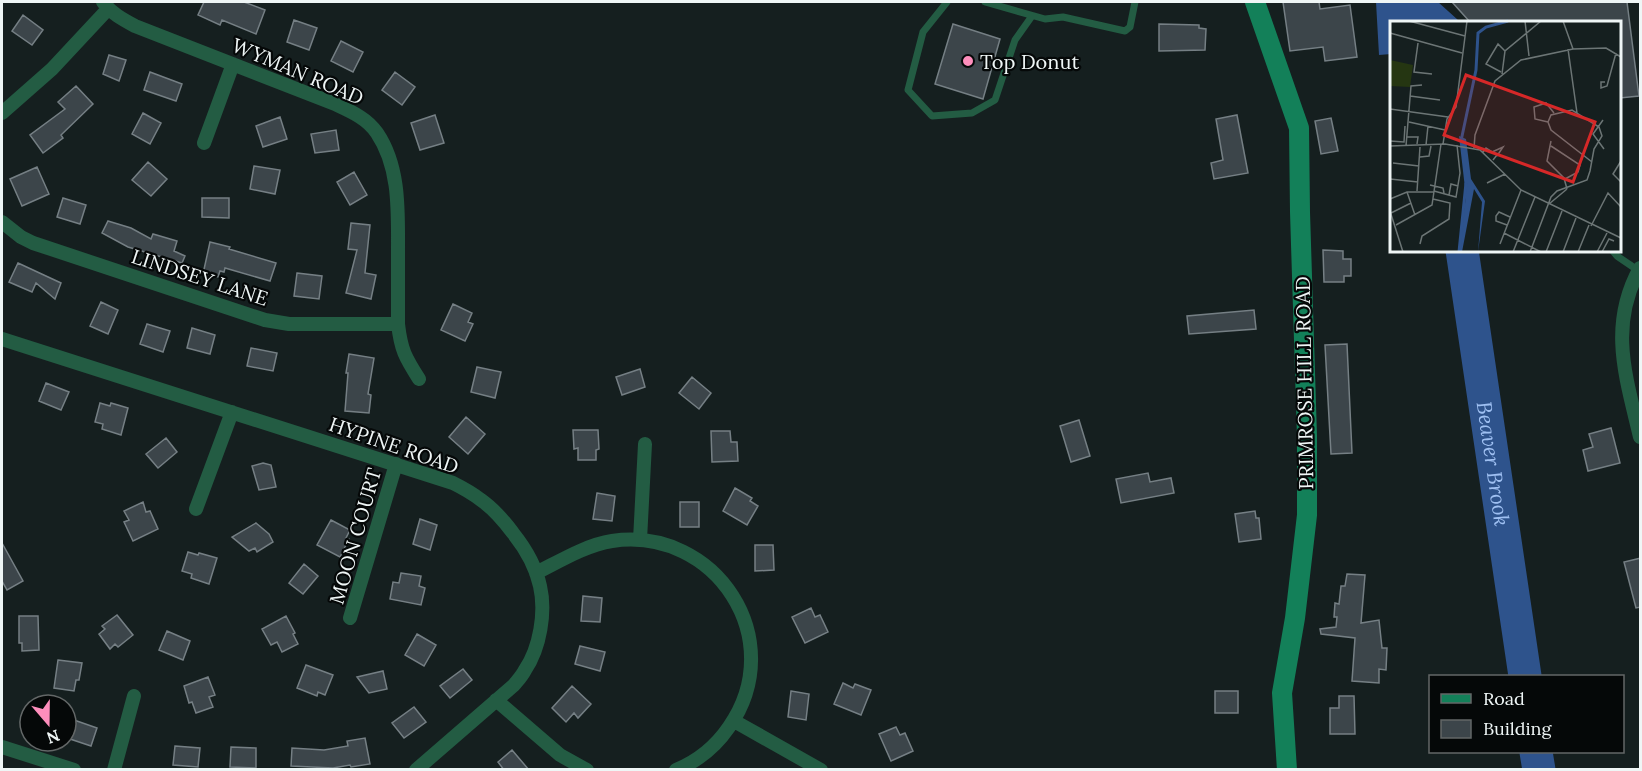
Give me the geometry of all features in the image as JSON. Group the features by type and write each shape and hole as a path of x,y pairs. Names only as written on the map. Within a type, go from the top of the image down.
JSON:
{"street":[{"name":"PRIMROSE HILL ROAD","path":"1255,2 1299,128 1307,515 1295,618 1282,693 1287,770"},
{"name":"WYMAN ROAD","path":"105,5 135,26 353,112 377,133 391,165 398,204 400,343 418,379"},
{"path":"2,113 52,69 105,5"},
{"path":"204,143 233,64"},
{"name":"LINDSEY LANE","path":"2,222 33,243 265,320 289,324 398,324"},
{"path":"1640,269 1624,310 1622,344 1626,377 1641,437"},
{"name":"HYPINE ROAD","path":"2,341 453,483 482,500 497,514 521,544 536,573 541,587 540,633 526,670 514,685 416,770"},
{"path":"196,509 232,412"},
{"path":"640,540 645,444"},
{"name":"MOON COURT","path":"351,618 396,464"},
{"path":"536,573 597,545 640,540 674,547 705,564 723,582 738,604 750,637 751,672 748,689 734,721 724,735 699,758 676,770"},
{"path":"114,770 134,696"},
{"path":"496,700 560,755 584,769"},
{"path":"734,721 821,770"},
{"path":"2,747 74,770"}],"lane":[{"path":"947,2 923,32 908,90 932,116 972,113 995,100 1015,40 1032,16"},
{"path":"986,2 1045,19 1063,17 1125,31 1130,27 1135,2"},
{"path":"1614,252 1640,269"}],"water":[{"path":"1376,2 1438,2 1458,21 1390,21 1390,54 1379,55"}],"building":[{"path":"204,2 244,2 265,10 256,34 222,20 220,25 198,15"},
{"path":"1283,2 1319,2 1320,9 1350,5 1357,57 1325,61 1323,47 1290,51"},
{"path":"1452,2 1627,2 1639,96 1621,98 1621,21 1469,21"},
{"path":"23,15 43,30 32,45 12,31"},
{"path":"294,20 317,28 309,50 287,42"},
{"name":"Top Donut","path":"953,24 1000,39 983,99 935,84"},
{"path":"1159,24 1199,25 1199,28 1206,29 1205,50 1159,51"},
{"path":"341,41 363,52 353,72 331,61"},
{"path":"109,55 126,60 119,81 103,74"},
{"path":"150,72 182,84 176,101 144,90"},
{"path":"395,72 415,87 402,105 382,90"},
{"path":"76,86 93,104 61,135 63,138 43,153 30,135 65,109 58,102"},
{"path":"143,113 161,123 150,144 132,134"},
{"path":"435,115 444,143 420,150 411,123"},
{"path":"1237,115 1248,173 1214,179 1211,163 1223,160 1216,119"},
{"path":"280,117 287,139 263,147 256,126"},
{"path":"1331,118 1338,151 1321,154 1315,121"},
{"path":"336,130 339,150 315,153 311,134"},
{"path":"148,162 167,179 151,196 132,180"},
{"path":"254,166 280,170 275,194 250,189"},
{"path":"37,167 49,194 22,206 10,179"},
{"path":"354,172 367,195 350,205 337,182"},
{"path":"63,198 86,205 80,224 57,217"},
{"path":"202,198 229,198 229,218 202,217"},
{"path":"108,221 131,228 151,239 153,234 177,241 174,251 185,256 182,263 128,247 102,233"},
{"path":"351,223 370,225 365,273 376,275 371,299 346,293 357,250 348,249"},
{"path":"210,242 276,263 270,281 225,268 224,272 220,271 218,277 203,274"},
{"path":"1323,250 1343,251 1343,259 1351,259 1351,276 1344,276 1344,282 1324,282"},
{"path":"18,263 61,283 55,299 36,283 32,292 9,282"},
{"path":"297,273 322,276 319,299 294,296"},
{"path":"101,302 118,310 108,334 90,326"},
{"path":"453,304 472,313 468,322 473,324 465,341 441,330"},
{"path":"1254,310 1256,329 1189,334 1187,316"},
{"path":"147,324 170,331 163,352 140,344"},
{"path":"192,328 215,335 210,354 187,348"},
{"path":"1347,344 1352,453 1331,454 1325,345"},
{"path":"251,348 277,353 273,371 247,366"},
{"path":"349,354 374,358 368,394 371,395 369,413 345,411"},
{"path":"477,367 501,372 495,398 471,392"},
{"path":"640,369 645,387 622,395 616,377"},
{"path":"692,377 711,393 699,409 679,393"},
{"path":"46,383 69,392 61,410 39,401"},
{"path":"100,403 110,406 111,403 128,408 121,435 102,429 103,424 95,422"},
{"path":"466,417 485,434 468,454 449,437"},
{"path":"1079,420 1090,456 1071,462 1060,426"},
{"path":"1611,428 1620,463 1588,471 1583,450 1593,447 1589,434"},
{"path":"573,430 598,430 599,449 596,450 596,460 578,460 578,448 574,449"},
{"path":"711,431 730,431 731,442 737,442 738,461 712,462"},
{"path":"166,438 177,452 158,468 146,454"},
{"path":"263,463 271,465 276,487 259,490 252,466"},
{"path":"1148,473 1150,482 1171,478 1174,493 1121,503 1116,479"},
{"path":"735,488 752,498 750,501 758,506 747,525 723,511"},
{"path":"597,493 615,496 612,521 593,519"},
{"path":"143,502 146,512 150,511 158,529 133,541 124,522 129,520 124,511"},
{"path":"680,502 699,502 699,527 680,527"},
{"path":"1255,511 1256,518 1259,518 1261,539 1239,542 1235,514"},
{"path":"420,519 437,525 430,550 413,544"},
{"path":"331,520 350,530 346,538 349,539 340,557 317,545"},
{"path":"256,523 269,534 273,542 257,552 255,548 249,551 232,537"},
{"path":"2,543 23,581 7,590 2,581"},
{"path":"755,545 773,545 774,570 755,571"},
{"path":"188,552 217,558 209,584 191,578 192,574 182,571"},
{"path":"1641,558 1641,607 1636,608 1624,562"},
{"path":"304,564 318,576 303,594 289,583"},
{"path":"401,573 421,576 419,586 425,588 421,605 390,599 393,582 399,583"},
{"path":"1347,574 1365,575 1361,623 1379,620 1382,648 1387,648 1386,670 1379,669 1379,683 1352,681 1355,638 1321,634 1320,629 1336,627 1335,603 1339,604 1341,586 1345,586"},
{"path":"583,596 602,598 600,622 581,621"},
{"path":"811,608 815,617 820,615 828,632 805,643 792,617"},
{"path":"117,615 133,635 118,647 115,644 110,649 99,634 105,629 102,626"},
{"path":"19,616 38,616 39,650 22,651 22,643 19,643"},
{"path":"286,616 298,644 282,652 277,642 271,645 262,629"},
{"path":"167,631 190,641 183,660 159,650"},
{"path":"417,634 436,645 424,666 405,655"},
{"path":"580,646 605,652 600,671 575,664"},
{"path":"58,660 82,663 74,691 54,688"},
{"path":"306,665 333,675 325,695 318,692 317,696 297,688"},
{"path":"463,669 472,680 450,698 440,686"},
{"path":"383,671 387,689 369,693 357,677"},
{"path":"208,677 215,695 209,697 213,707 196,713 192,702 189,703 184,686"},
{"path":"843,683 853,688 855,684 871,690 861,715 834,704"},
{"path":"572,686 591,704 578,718 574,713 566,722 552,708"},
{"path":"791,691 809,694 806,720 788,717"},
{"path":"1215,691 1238,691 1238,713 1215,713"},
{"path":"1339,696 1354,696 1355,734 1330,734 1330,708 1339,708"},
{"path":"414,707 426,722 404,738 392,723"},
{"path":"78,721 97,728 91,746 78,742"},
{"path":"896,727 900,735 905,733 913,751 891,761 879,734"},
{"path":"365,738 370,764 333,768 291,766 292,748 324,750 348,746 347,741"},
{"path":"175,746 200,748 198,767 173,765"},
{"path":"231,747 256,748 256,768 230,767"},
{"path":"512,750 529,770 504,770 498,762"}],"waterway":[{"name":"Beaver Brook","path":"1462,252 1525,675"},
{"name":"Beaver Brook","path":"1536,753 1539,770"}],"place":[{"name":"Top Donut","path":"968,61"}]}
